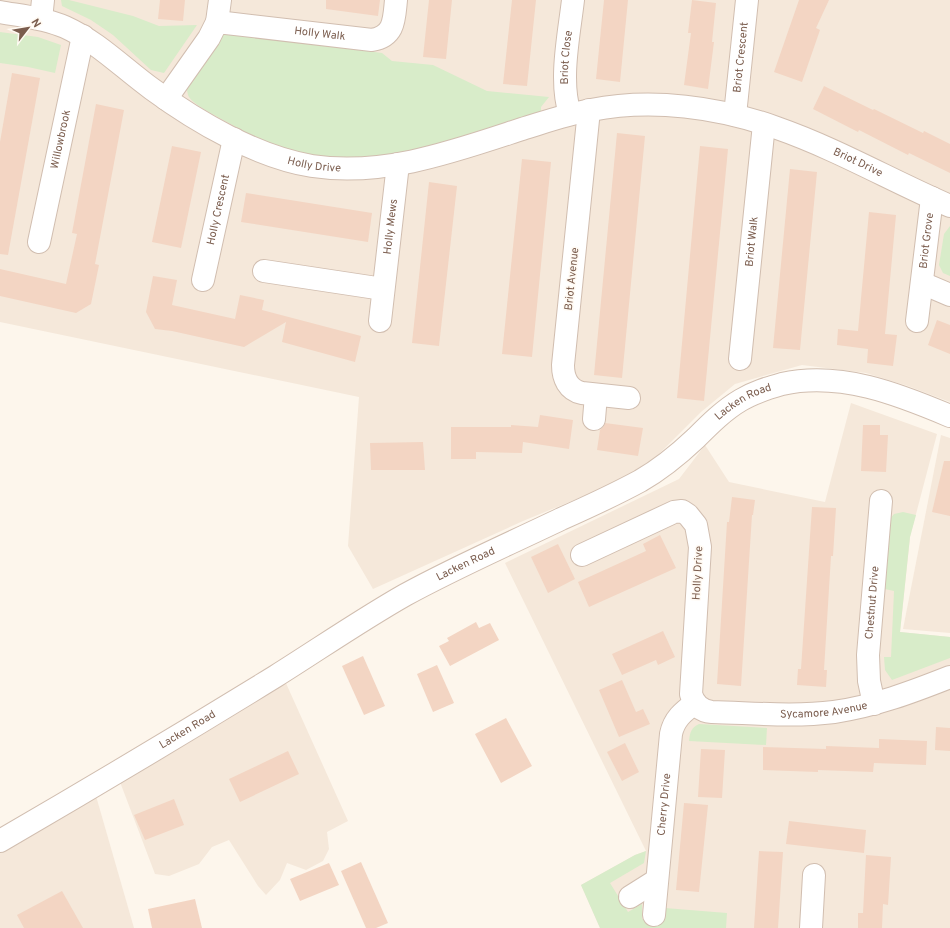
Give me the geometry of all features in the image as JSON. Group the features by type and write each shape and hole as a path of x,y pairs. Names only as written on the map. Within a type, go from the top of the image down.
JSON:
{"street":[{"path":"166,99 209,38 217,22 220,0"},
{"name":"Holly Walk","path":"217,22 372,40 383,36 391,27 394,19 396,0"},
{"name":"Briot Close","path":"573,0 565,80 566,102 580,112"},
{"name":"Briot Crescent","path":"735,115 747,0"},
{"name":"Holly Drive","path":"0,12 42,9 61,25 83,36 104,51 166,99 234,139 284,159 315,166 348,168 398,164 443,154 580,112"},
{"name":"Willowbrook","path":"39,242 83,36"},
{"name":"Briot Drive","path":"580,112 626,106 658,106 698,109 735,115 803,138 941,202"},
{"name":"Briot Avenue","path":"580,112 563,369 564,378 573,389 582,393 629,398"},
{"name":"Briot Walk","path":"740,360 764,124"},
{"name":"Holly Crescent","path":"203,280 234,139"},
{"name":"Holly Mews","path":"380,320 398,164"},
{"name":"Briot Grove","path":"917,321 922,283 941,202"},
{"path":"264,271 383,289"},
{"name":"Briot Grove","path":"922,283 950,296"},
{"name":"Lacken Road","path":"0,841 160,746 402,597 454,569 611,496 656,472 684,449 726,410 754,393 784,384 804,381 824,381 851,384 907,398 950,416"},
{"path":"594,418 596,395"},
{"name":"Chestnut Drive","path":"874,704 869,681 868,655 881,501"},
{"name":"Holly Drive","path":"582,555 674,512 682,511 691,518 697,530 700,547 691,685 691,694 695,703"},
{"name":"Sycamore Avenue","path":"695,703 704,710 712,712 792,714 834,712 874,704 904,695 950,677"},
{"name":"Cherry Drive","path":"654,915 672,729 679,716 695,703"},
{"path":"811,928 814,875"},
{"path":"630,897 657,880"}],"shaded area":[{"path":"0,0 950,0 950,402 908,386 866,373 802,365 735,384 701,412 640,473 523,521 373,589 348,546 359,397 0,322"},
{"path":"851,403 937,434 910,537 900,632 950,637 950,928 600,928 581,885 635,855 646,851 505,563 679,479 705,445 729,482 825,502"},
{"path":"941,435 950,438 950,633 903,629"},
{"path":"285,681 348,821 327,832 329,849 323,861 306,870 287,863 280,880 266,895 258,886 229,840 212,847 199,864 169,876 155,874 120,782"},
{"path":"96,796 134,928 0,928 0,851"}],"green space":[{"path":"61,0 69,0 133,16 159,26 197,25 164,73 151,70 113,35 91,20 62,6"},
{"path":"0,32 38,37 61,45 55,73 0,63"},
{"path":"227,33 382,53 392,61 433,65 487,91 549,97 541,107 541,113 453,141 422,148 359,158 329,157 299,153 262,140 211,114 190,99 187,86 220,37"},
{"path":"950,226 950,276 943,273 939,265 944,234"},
{"path":"903,512 916,515 910,537 900,632 950,637 950,658 892,680 885,670 884,657 891,657 894,591 880,588 889,520 894,514"},
{"path":"699,724 767,728 766,745 689,741 691,731"},
{"path":"646,851 644,863 610,883 628,912 642,904 642,919 663,921 665,908 727,913 726,928 600,928 581,885 635,855"}],"building":[{"path":"160,0 185,0 183,21 158,19"},
{"path":"326,0 380,0 378,16 326,9"},
{"path":"429,0 452,0 446,59 423,57"},
{"path":"512,0 536,0 527,86 503,84"},
{"path":"604,0 628,0 620,82 596,79"},
{"path":"692,0 716,3 712,42 714,42 708,89 684,85 691,33 688,33"},
{"path":"799,0 829,0 816,28 820,30 802,82 774,72"},
{"path":"12,73 40,78 8,255 0,254 0,142"},
{"path":"824,86 873,110 874,109 923,133 924,131 950,144 950,173 909,153 908,155 859,130 858,132 813,109"},
{"path":"96,104 124,110 95,264 99,265 91,304 76,313 0,296 0,269 66,284 77,234 72,233"},
{"path":"617,133 645,136 622,378 594,375"},
{"path":"172,146 201,152 181,248 152,242"},
{"path":"700,146 728,149 704,401 677,398"},
{"path":"522,159 551,162 532,357 502,354"},
{"path":"790,169 817,172 800,350 773,348"},
{"path":"429,182 457,186 439,346 412,343"},
{"path":"246,193 372,213 368,242 241,222"},
{"path":"869,212 896,215 885,334 897,335 893,366 867,363 868,349 837,345 838,329 858,331"},
{"path":"153,276 177,280 172,305 235,319 240,295 264,300 262,310 361,336 355,362 282,342 286,322 244,347 172,331 155,329 146,312"},
{"path":"937,320 950,325 950,354 928,345"},
{"path":"540,415 573,420 569,449 523,442 522,453 476,452 476,459 451,459 451,427 511,427 511,425 538,427"},
{"path":"605,423 643,428 638,456 597,450 600,430"},
{"path":"863,425 880,425 880,435 888,435 886,472 861,471"},
{"path":"423,442 425,470 371,470 370,443"},
{"path":"944,461 950,461 950,516 932,512"},
{"path":"732,497 755,500 752,515 741,686 717,684 727,522 729,522"},
{"path":"812,507 836,508 833,556 831,556 824,670 827,670 826,687 797,685 798,669 801,669"},
{"path":"660,535 676,568 589,607 578,582 646,551 643,544"},
{"path":"558,544 575,579 548,593 531,557"},
{"path":"476,622 479,628 490,623 499,640 450,666 439,646 449,641 447,638"},
{"path":"663,631 675,657 658,665 656,660 622,675 612,654"},
{"path":"363,656 385,706 364,715 342,666"},
{"path":"437,665 454,703 433,712 417,674"},
{"path":"622,680 636,712 643,709 650,724 619,737 599,690"},
{"path":"506,718 532,766 501,783 475,734"},
{"path":"936,727 950,728 950,751 935,750"},
{"path":"879,739 927,741 926,765 874,763 873,772 763,770 763,747 826,749 826,746 879,748"},
{"path":"625,743 639,772 622,781 607,752"},
{"path":"701,749 725,750 722,798 698,797"},
{"path":"288,751 299,774 240,802 229,779"},
{"path":"174,799 184,825 145,840 134,815"},
{"path":"684,803 708,805 699,892 676,890"},
{"path":"789,821 866,830 864,853 786,844"},
{"path":"759,851 783,852 778,928 754,928"},
{"path":"866,855 891,857 888,905 883,904 882,928 858,928 858,913 863,913"},
{"path":"361,862 388,923 376,928 366,928 341,871"},
{"path":"329,863 339,885 300,901 290,879"},
{"path":"62,891 83,928 24,928 17,915"},
{"path":"195,899 202,928 152,928 148,909"}]}
